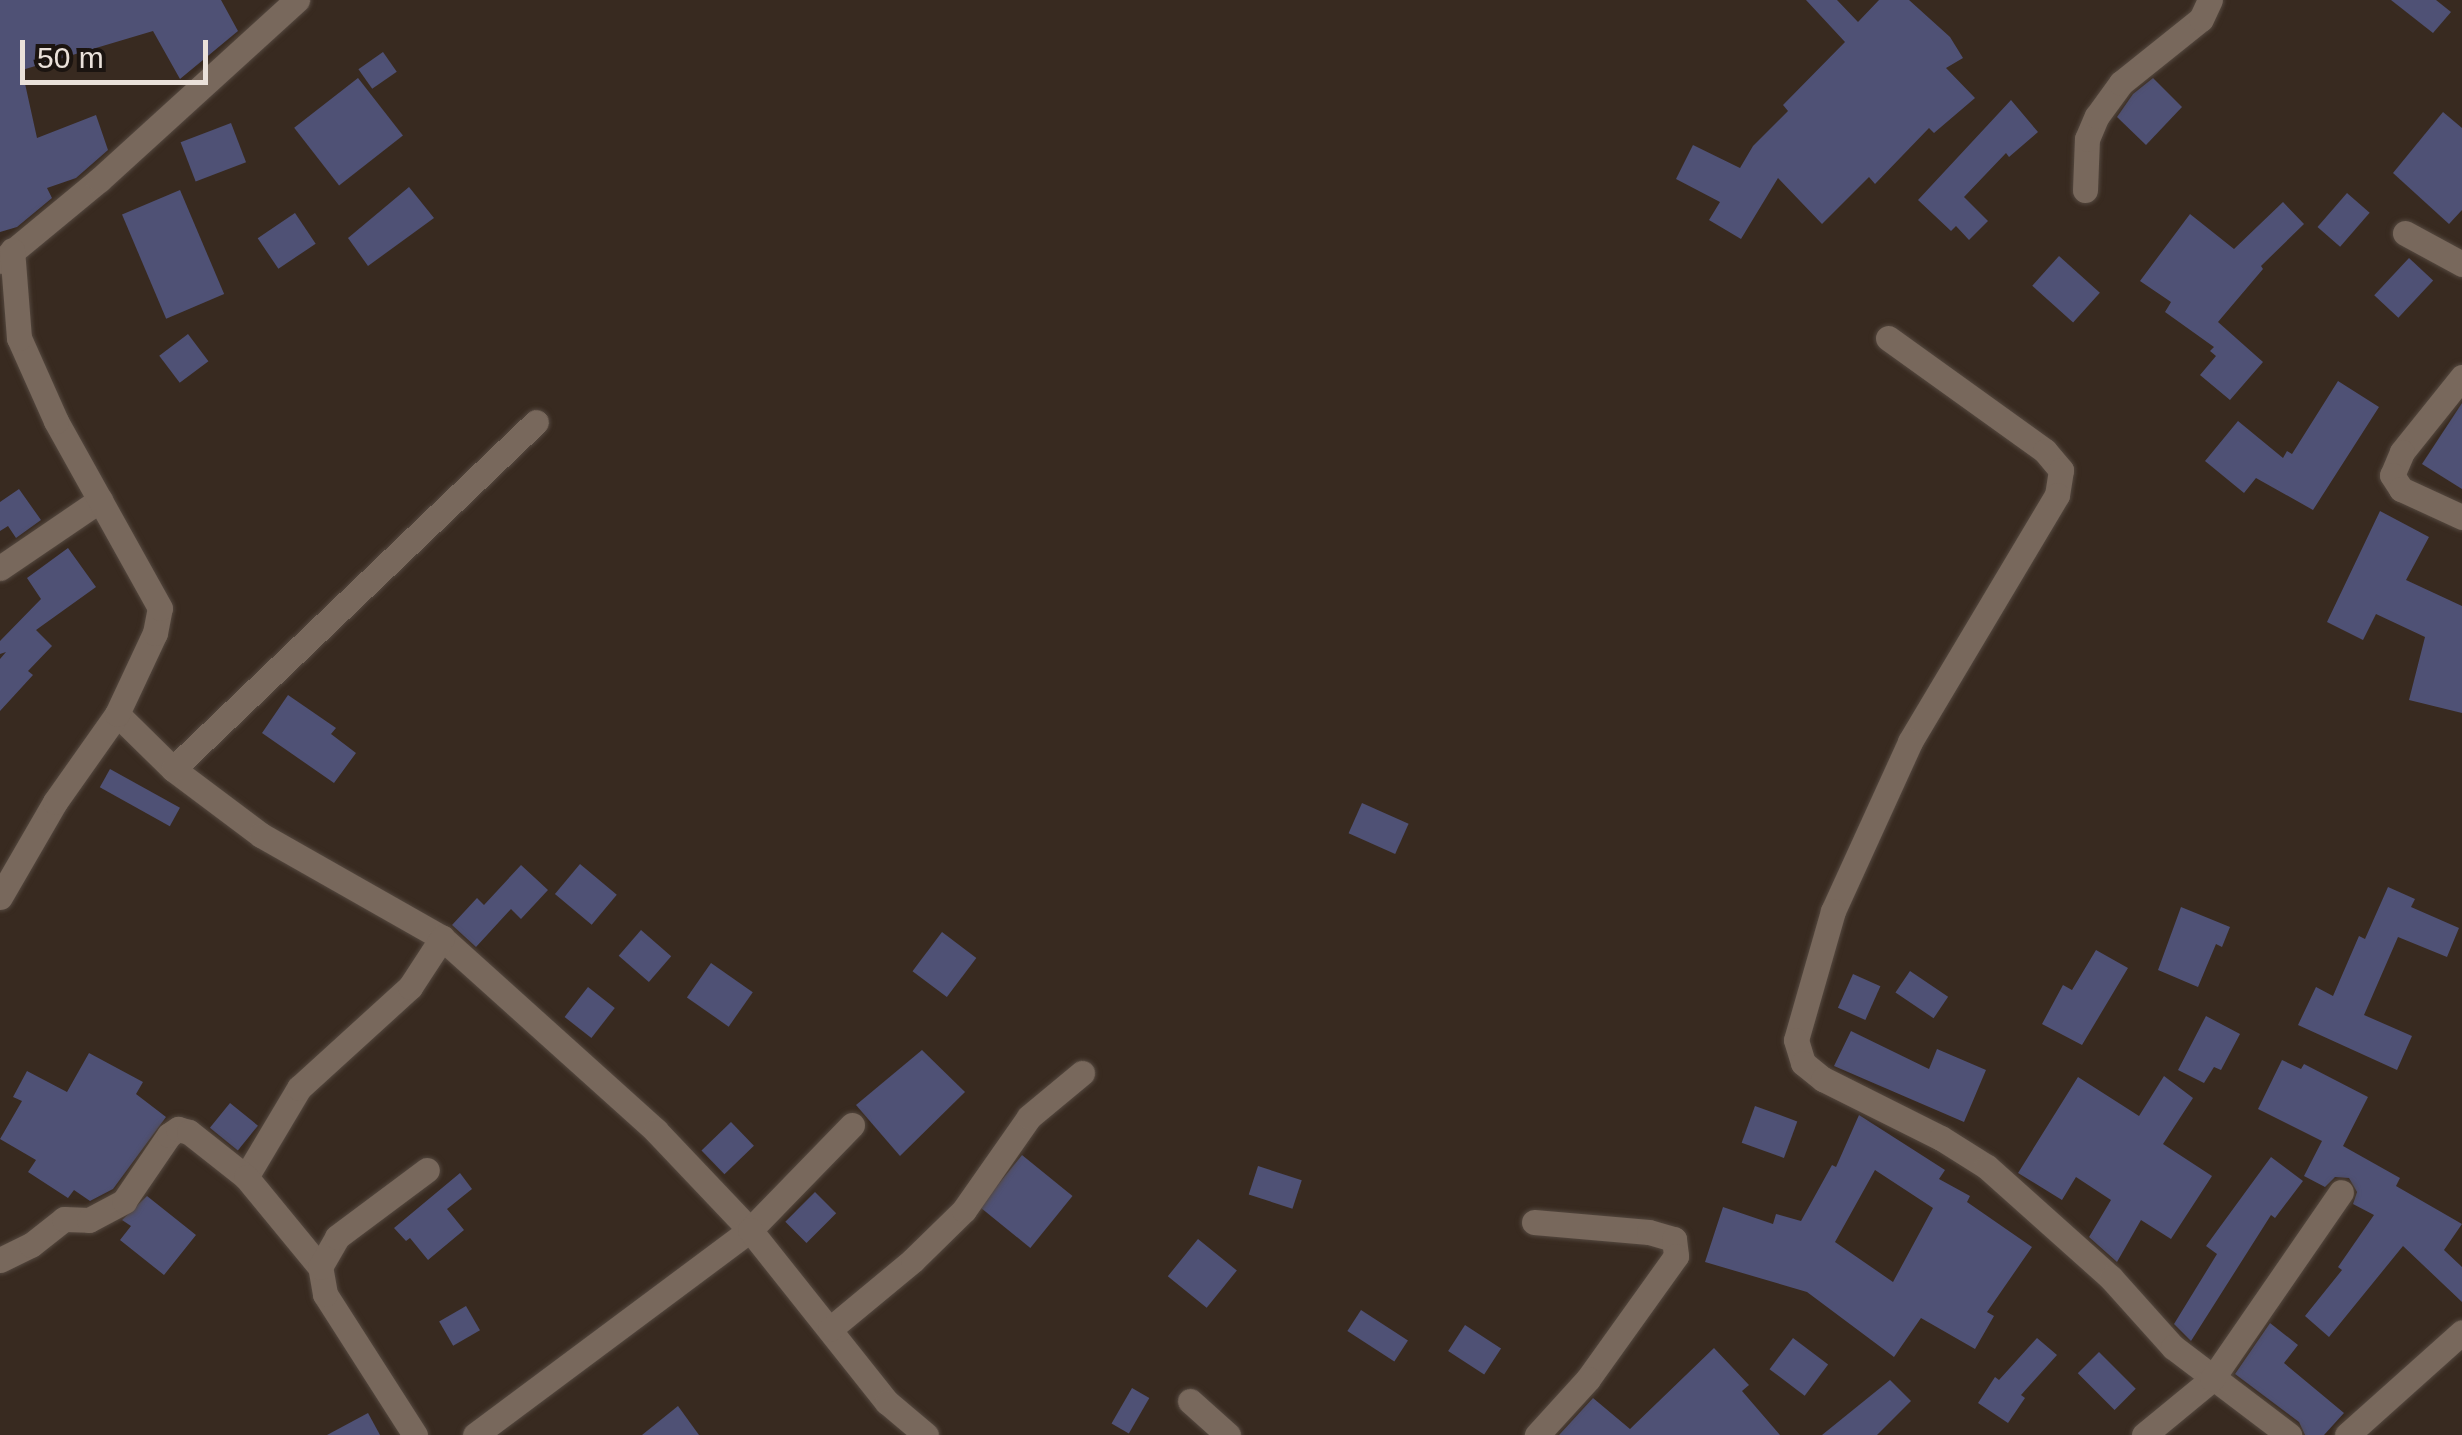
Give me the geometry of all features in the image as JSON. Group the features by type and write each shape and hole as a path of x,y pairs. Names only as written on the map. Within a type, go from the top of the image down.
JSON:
{"street":[{"path":"0,896 56,802 116,714 155,633 160,608 56,420 19,338 6,256 100,180 297,0"},
{"path":"2085,190 2087,139 2097,116 2121,83 2201,19 2210,0"},
{"path":"2405,233 2462,264"},
{"path":"1888,338 2045,451 2062,470 2057,495 1910,742 1833,911 1796,1040 1803,1063 1823,1079 1941,1138 1986,1166 2111,1278 2173,1347 2289,1435"},
{"path":"2462,377 2402,452 2392,475 2401,490 2462,517"},
{"path":"173,769 536,422"},
{"path":"0,568 100,500"},
{"path":"116,714 173,769 261,835 442,938 656,1132 750,1230 887,1402 926,1435"},
{"path":"246,1177 299,1088 410,987 442,938"},
{"path":"830,1329 964,1210 1029,1117 1082,1073"},
{"path":"475,1435 750,1230 852,1125"},
{"path":"0,1260 31,1245 64,1219 89,1220 124,1202 169,1135 178,1129 189,1132 246,1177 320,1267 325,1294 415,1435"},
{"path":"320,1267 338,1237 426,1170"},
{"path":"2144,1435 2212,1378 2341,1192"},
{"path":"1534,1222 1649,1232 1674,1239 1676,1256 1588,1379 1537,1435"},
{"path":"2347,1435 2462,1332"},
{"path":"1190,1401 1228,1435"}],"building":[{"path":"0,0 221,0 238,31 180,79 153,31 22,70 37,138 96,115 108,150 76,178 47,188 52,198 17,227 0,232"},
{"path":"1806,0 1837,0 1858,22 1879,0 1909,0 1950,37 1963,58 1946,68 1975,98 1934,133 1929,128 1875,184 1869,177 1822,224 1778,178 1741,239 1709,220 1720,202 1676,179 1693,145 1740,168 1753,146 1788,111 1783,105 1845,42"},
{"path":"2391,0 2436,0 2451,12 2433,33"},
{"path":"383,52 397,72 372,89 358,69"},
{"path":"358,78 403,136 339,185 294,128"},
{"path":"2153,78 2182,107 2146,145 2117,117 2133,94"},
{"path":"2011,100 2038,132 2009,157 2006,153 1964,197 1988,221 1969,240 1956,226 1951,231 1918,200"},
{"path":"2443,112 2462,128 2462,210 2449,224 2393,173"},
{"path":"231,123 246,162 196,182 181,142"},
{"path":"409,187 434,218 368,266 348,238"},
{"path":"180,190 224,294 166,319 122,215"},
{"path":"2347,193 2370,213 2340,247 2317,227"},
{"path":"2283,202 2304,224 2261,266 2263,269 2218,322 2263,362 2230,400 2200,375 2216,356 2210,351 2214,347 2165,312 2171,302 2140,281 2190,214 2234,249"},
{"path":"295,213 316,244 278,269 258,238"},
{"path":"2059,256 2100,293 2073,323 2032,286"},
{"path":"2409,258 2433,281 2398,318 2374,295"},
{"path":"188,334 208,361 180,383 159,356"},
{"path":"2338,381 2379,407 2313,510 2256,478 2244,493 2205,461 2238,421 2283,458 2287,451 2292,454"},
{"path":"2462,403 2462,489 2422,464"},
{"path":"19,489 41,520 16,538 8,526 0,531 0,502"},
{"path":"2380,511 2429,537 2406,580 2462,606 2462,713 2409,700 2425,637 2376,614 2363,640 2327,622"},
{"path":"68,548 96,587 36,630 52,646 28,671 33,675 0,711 0,659 6,652 0,654 0,641 41,599 27,578"},
{"path":"288,695 336,728 331,734 356,753 334,783 262,733"},
{"path":"110,769 180,808 170,826 100,787"},
{"path":"1362,803 1409,824 1395,854 1349,833"},
{"path":"580,864 617,895 592,925 555,894"},
{"path":"521,865 548,890 521,919 511,909 476,947 452,925 477,898 484,905"},
{"path":"2388,887 2415,899 2411,907 2459,928 2447,957 2398,937 2364,1015 2412,1036 2397,1070 2298,1025 2316,987 2333,996 2359,936 2365,939"},
{"path":"2181,907 2230,927 2222,947 2216,944 2198,987 2158,970"},
{"path":"641,930 671,956 649,982 619,956"},
{"path":"942,932 976,958 947,997 913,971"},
{"path":"2096,950 2128,968 2082,1045 2042,1024 2063,985 2072,990"},
{"path":"711,963 753,992 729,1027 687,997"},
{"path":"1910,971 1948,997 1934,1018 1895,993"},
{"path":"1853,974 1880,986 1865,1020 1838,1008"},
{"path":"588,987 615,1008 591,1038 565,1017"},
{"path":"2206,1016 2240,1034 2221,1070 2214,1067 2204,1083 2178,1070"},
{"path":"1851,1031 1929,1069 1937,1049 1986,1070 1964,1122 1834,1066"},
{"path":"922,1050 965,1092 900,1156 856,1105"},
{"path":"89,1053 143,1082 136,1094 166,1117 113,1189 90,1201 74,1190 68,1198 28,1172 36,1160 0,1139 22,1101 13,1097 27,1071 67,1092"},
{"path":"2282,1060 2301,1069 2304,1064 2368,1097 2343,1146 2400,1178 2396,1186 2462,1224 2444,1250 2462,1267 2462,1302 2403,1246 2329,1337 2305,1316 2342,1270 2338,1267 2374,1215 2353,1204 2357,1192 2349,1178 2335,1177 2325,1187 2304,1176 2322,1141 2258,1109"},
{"path":"2164,1076 2193,1098 2163,1144 2212,1176 2171,1239 2141,1220 2117,1262 2089,1237 2111,1200 2076,1177 2062,1200 2018,1173 2078,1077 2139,1116"},
{"path":"230,1103 258,1126 238,1151 210,1128"},
{"path":"1755,1106 1797,1121 1784,1158 1742,1143"},
{"path":"1859,1115 1945,1170 1939,1179 1970,1196 1967,1202 2032,1247 1987,1312 1994,1316 1975,1349 1921,1318 1894,1357 1807,1292 1705,1262 1723,1207 1773,1224 1776,1214 1801,1221 1832,1165 1836,1167","holes":["1875,1170 1933,1208 1893,1282 1835,1242"]},
{"path":"731,1122 754,1146 724,1174 702,1150"},
{"path":"1022,1155 1073,1196 1030,1248 980,1207"},
{"path":"2271,1157 2303,1181 2275,1218 2271,1215 2191,1341 2174,1324 2217,1254 2206,1246"},
{"path":"1258,1166 1302,1180 1292,1209 1249,1195"},
{"path":"460,1173 472,1189 447,1209 464,1230 428,1260 410,1238 406,1241 394,1228"},
{"path":"815,1192 836,1213 807,1243 785,1222"},
{"path":"147,1196 196,1235 164,1275 120,1240 131,1226 122,1220"},
{"path":"1198,1239 1237,1270 1207,1308 1168,1276"},
{"path":"466,1306 480,1330 453,1346 439,1322"},
{"path":"1361,1310 1408,1340 1394,1361 1347,1331"},
{"path":"2270,1323 2298,1345 2284,1363 2344,1413 2324,1435 2305,1435 2299,1422 2235,1374"},
{"path":"1465,1325 1501,1348 1484,1374 1448,1351"},
{"path":"1793,1338 1828,1364 1805,1396 1770,1369"},
{"path":"2037,1338 2057,1355 2021,1395 2025,1398 2008,1423 1978,1403 1995,1377 1999,1380"},
{"path":"1714,1348 1749,1385 1742,1391 1780,1435 1559,1435 1593,1398 1630,1429"},
{"path":"2099,1352 2136,1389 2115,1410 2078,1373"},
{"path":"1890,1380 1911,1401 1877,1435 1822,1435"},
{"path":"1132,1388 1149,1398 1129,1434 1112,1424"},
{"path":"678,1406 699,1435 642,1435"},
{"path":"368,1413 380,1435 327,1435"}]}
